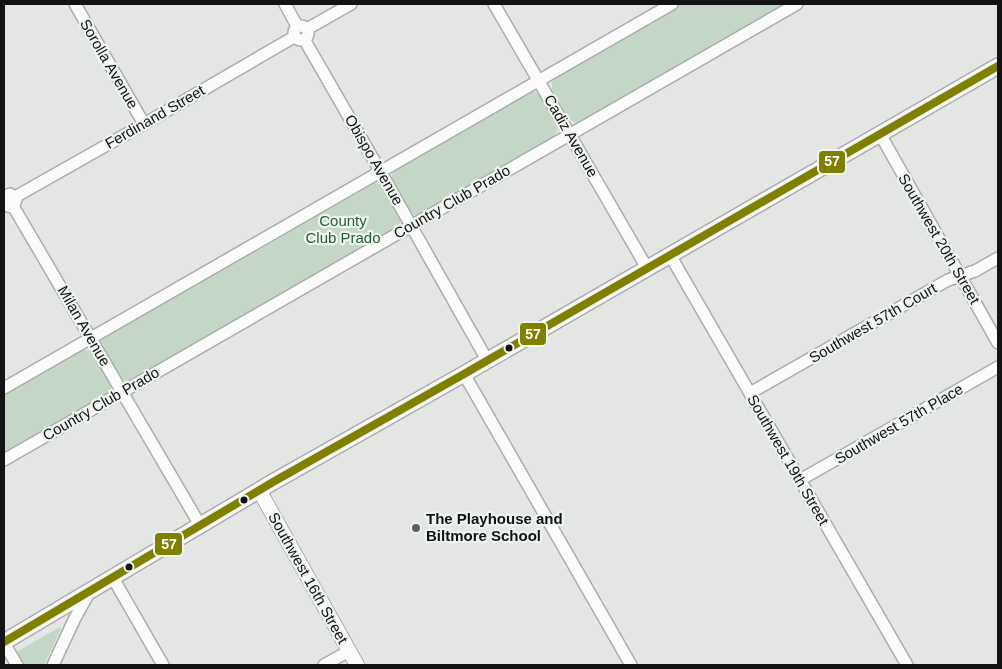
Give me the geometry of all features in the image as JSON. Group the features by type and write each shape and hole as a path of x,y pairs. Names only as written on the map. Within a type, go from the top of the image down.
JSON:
{"main road":[{"path":"4,643 259,490 998,66"}],"street":[{"name":"Sorolla Avenue","path":"75,4 144,124"},
{"name":"Obispo Avenue","path":"285,4 487,360"},
{"name":"Ferdinand Street","path":"7,200 144,124 351,4"},
{"name":"Cadiz Avenue","path":"494,4 647,268"},
{"path":"4,388 672,4"},
{"name":"Country Club Prado","path":"4,460 797,4"},
{"name":"Southwest 20th Street","path":"880,134 998,343"},
{"name":"Milan Avenue","path":"7,200 91,338 200,525"},
{"name":"Southwest 19th Street","path":"670,255 907,665"},
{"name":"Southwest 57th Court","path":"750,393 948,280 975,271 998,258"},
{"name":"Southwest 57th Place","path":"800,480 998,367"},
{"path":"464,374 632,665"},
{"name":"Southwest 16th Street","path":"259,490 357,665"},
{"path":"113,578 164,665"},
{"path":"53,665 79,610 90,592"},
{"path":"4,643 17,665"},
{"path":"324,665 349,651"}],"green space":[{"path":"682,4 789,4 583,122 576,123 569,119 552,90 552,81 557,75"},
{"name":"County Club Prado","path":"528,92 536,92 541,95 558,125 557,132 551,140 422,215 415,215 410,212 392,180 392,174 396,169"},
{"name":"County Club Prado","path":"371,183 382,185 401,218 399,226 394,231 133,380 127,381 120,378 101,346 101,341 105,336"},
{"path":"87,350 93,353 111,382 111,391 106,396 4,455 4,395 80,351"},
{"path":"60,627 61,629 44,665 24,665 17,654 18,651"}],"transit line":[{"name":"57","path":"4,642 273,482 998,66"}],"place":[{"name":"The Playhouse and Biltmore School","path":"416,528"}]}
